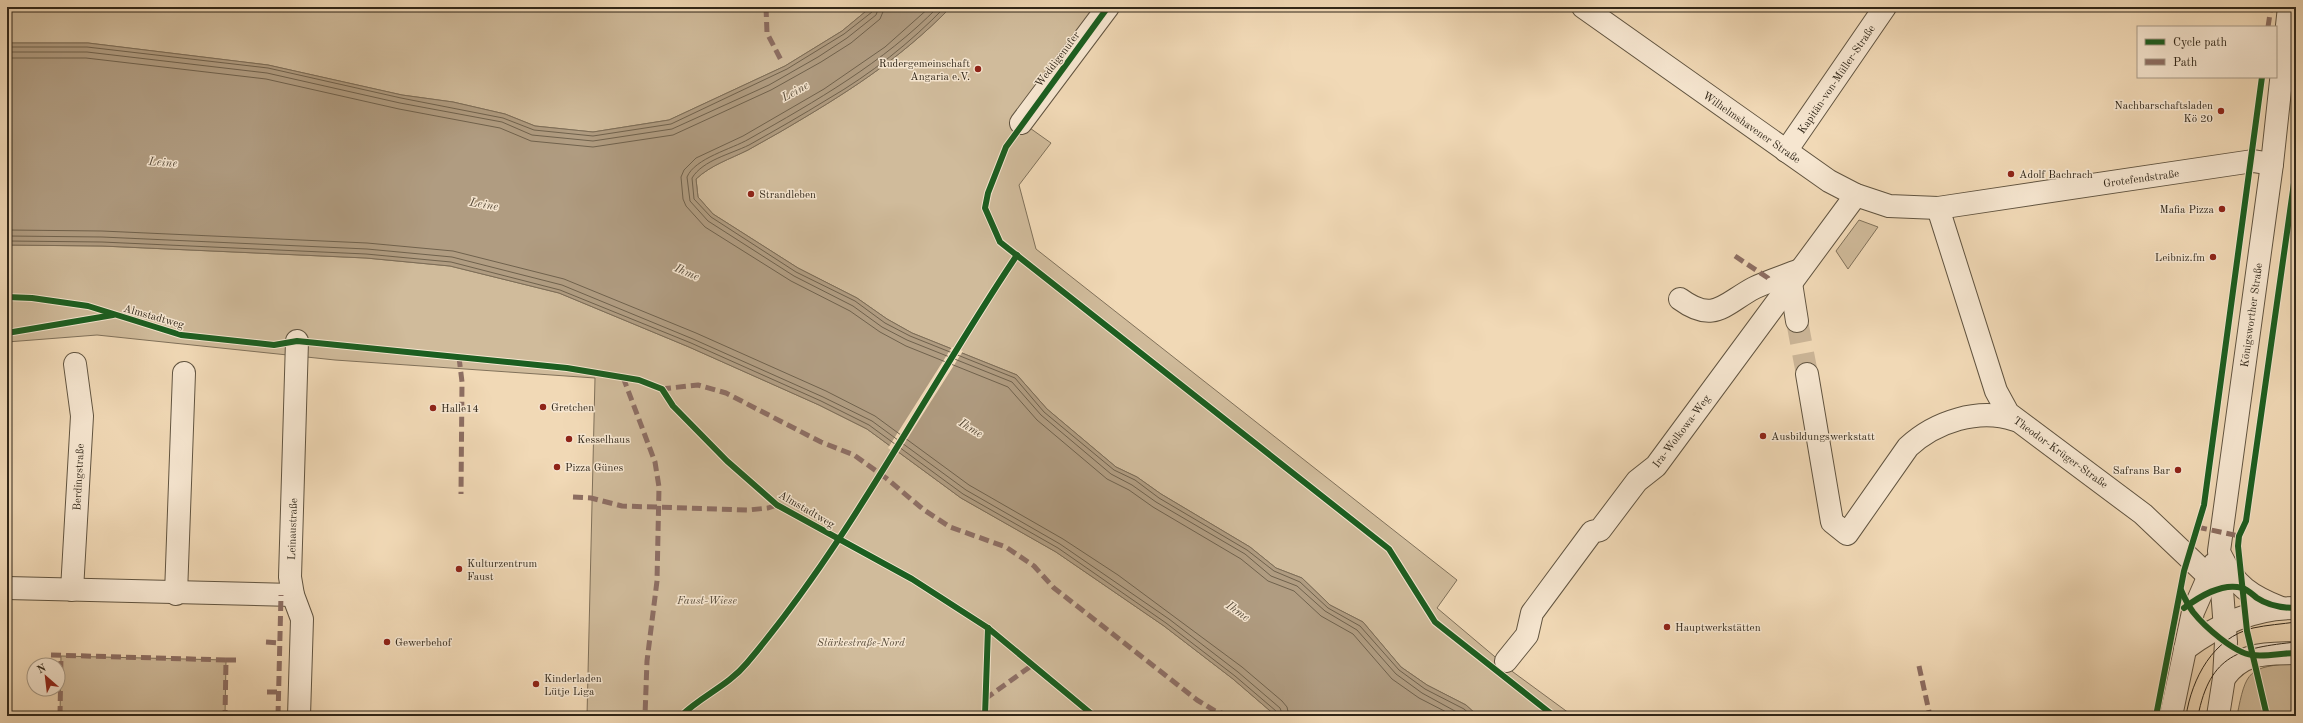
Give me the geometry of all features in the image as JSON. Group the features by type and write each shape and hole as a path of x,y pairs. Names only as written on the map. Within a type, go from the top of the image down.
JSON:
{"street":[{"name":"Weddigenufer","path":"1021,123 1108,7"},
{"name":"Wilhelmshavener Straße","path":"1583,7 1828,182 1856,195 1889,206 1938,208"},
{"name":"Kapitän-von-Müller-Straße","path":"1786,151 1885,7"},
{"name":"Königsworther Straße","path":"2218,716 2224,678 2226,642 2225,623 2215,582 2218,551 2272,164 2290,7"},
{"name":"Grotefendstraße","path":"1938,208 2252,161 2272,164"},
{"name":"Ira-Wolkowa-Weg","path":"1506,661 1527,635 1532,613 1592,532 1600,530 1637,481 1656,466 1856,195"},
{"name":"Theodor-Krüger-Straße","path":"1938,208 1996,390 2003,405 2015,420 2134,507 2215,582"},
{"path":"1680,299 1699,311 1718,310 1754,288 1795,277 1797,321"},
{"name":"Leinaustraße","path":"297,341 290,577 293,595 302,619 299,716"},
{"name":"Berdingstraße","path":"72,590 82,416 75,364"},
{"path":"176,594 184,373"},
{"path":"1807,374 1832,522 1847,534 1908,447 1924,433 1950,422 1980,415 2004,416 2015,420"},
{"path":"2218,551 2228,572 2242,588 2260,600 2289,608"},
{"path":"2171,716 2193,612 2215,582"},
{"path":"7,588 176,594 293,595"},
{"path":"2184,649 2225,623 2245,615 2289,608"},
{"path":"2225,623 2252,655"},
{"path":"2224,678 2231,668 2252,655 2296,653"}],"green space":[{"path":"7,7 871,7 842,31 785,66 669,120 593,132 535,126 505,114 453,102 402,95 268,65 88,43 7,43"},
{"path":"951,7 1099,7 1027,126 1051,143 1019,185 1036,249 1457,580 1437,608 1513,672 1573,716 1478,716 1466,705 1427,685 1401,667 1363,622 1330,605 1302,578 1276,568 1250,547 1161,494 1137,477 1116,467 1047,409 1017,375 912,333 887,319 857,298 798,268 713,214 698,197 696,179 702,174 714,166 748,150 780,132 870,76 911,44"},
{"path":"1859,220 1878,227 1848,269 1836,251"},
{"path":"7,245 102,246 366,258 450,266 559,293 689,347 819,405 867,429 961,498 1056,552 1164,626 1233,679 1276,716 587,716 595,378 335,360 97,335 7,342"},
{"path":"61,656 226,660 225,716 60,716 60,697 66,697 66,657"},
{"path":"2296,663 2296,716 2237,716 2243,689 2247,680 2252,674 2259,669 2268,666"}],"water":[{"path":"871,7 951,7 911,44 870,76 780,132 748,150 714,166 702,174 696,179 698,197 713,214 798,268 857,298 887,319 912,333 1017,375 1047,409 1116,467 1137,477 1161,494 1250,547 1276,568 1302,578 1330,605 1363,622 1401,667 1427,685 1466,705 1478,716 1276,716 1233,679 1164,626 1056,552 961,498 867,429 819,405 689,347 559,293 450,266 366,258 102,246 7,245 7,43 88,43 268,65 402,95 453,102 505,114 535,126 593,132 669,120 785,66 842,31"}],"pier":[{"path":"952,347 963,351 897,455 888,448"}],"tunnel":[{"path":"1797,321 1807,374"}],"tram line":[{"path":"2186,716 2193,688 2199,674 2216,650 2226,641 2239,633 2253,628 2296,622"},
{"path":"2198,716 2203,695 2210,679 2230,658 2259,647 2296,642"}],"marked path":[{"path":"766,7 767,33 781,60"},
{"path":"2268,26 2271,7"},
{"path":"1735,256 1768,278 1770,282"},
{"path":"459,357 462,382 461,494"},
{"path":"623,377 655,462 659,487 657,581 647,661 645,716"},
{"path":"661,389 698,385 726,393 821,442 854,455 886,478 924,510 950,527 1006,547 1034,566 1054,588 1197,700 1215,711 1230,716"},
{"path":"573,497 591,498 622,506 748,510 768,508 777,505"},
{"path":"2197,527 2239,536"},
{"path":"278,716 281,595"},
{"path":"266,642 280,643"},
{"path":"51,655 226,660 225,716"},
{"path":"60,716 61,656"},
{"path":"226,660 236,660"},
{"path":"985,699 1031,666"},
{"path":"1919,666 1930,716"},
{"path":"267,692 278,692"}],"cycle path":[{"path":"1108,7 1006,147 988,193 985,208 1000,242 1389,549 1435,622 1554,716"},
{"path":"2156,716 2184,571 2204,505 2262,78"},
{"path":"2267,716 2247,631 2238,546 2239,536 2246,521 2296,169"},
{"path":"681,716 740,671 785,615 821,566 855,515 951,358 1017,255"},
{"name":"Almstadtweg","path":"7,297 32,298 88,306 181,335 274,345 297,341 567,368 639,380 662,389 673,406 727,461 777,505 912,579 988,628 1094,716"},
{"path":"7,333 113,315"},
{"path":"2184,608 2204,595 2227,587 2242,588 2271,605 2296,608"},
{"path":"2181,590 2189,607 2198,618 2220,638 2237,649 2252,655 2296,653"},
{"path":"985,716 988,628"}],"place":[{"name":"Rudergemeinschaft Angaria e.V.","path":"978,69"},
{"name":"Nachbarschaftsladen Kö 20","path":"2221,111"},
{"name":"Adolf Bachrach","path":"2011,174"},
{"name":"Strandleben","path":"751,194"},
{"name":"Mafia Pizza","path":"2222,209"},
{"name":"Leibniz.fm","path":"2213,257"},
{"name":"Gretchen","path":"543,407"},
{"name":"Halle14","path":"433,408"},
{"name":"Ausbildungswerkstatt","path":"1763,436"},
{"name":"Kesselhaus","path":"569,439"},
{"name":"Pizza Günes","path":"557,467"},
{"name":"Safrans Bar","path":"2178,470"},
{"name":"Kulturzentrum Faust","path":"459,569"},
{"name":"Hauptwerkstätten","path":"1667,627"},
{"name":"Gewerbehof","path":"387,642"},
{"name":"Kinderladen Lütje Liga","path":"536,684"}],"water label":[{"name":"Leine","path":"795,91"},
{"name":"Leine","path":"163,162"},
{"name":"Leine","path":"484,204"},
{"name":"Ihme","path":"687,272"},
{"name":"Ihme","path":"971,428"},
{"name":"Ihme","path":"1238,611"}],"park label":[{"name":"Faust-Wiese","path":"707,600"},
{"name":"Stärkestraße-Nord","path":"861,642"}]}
